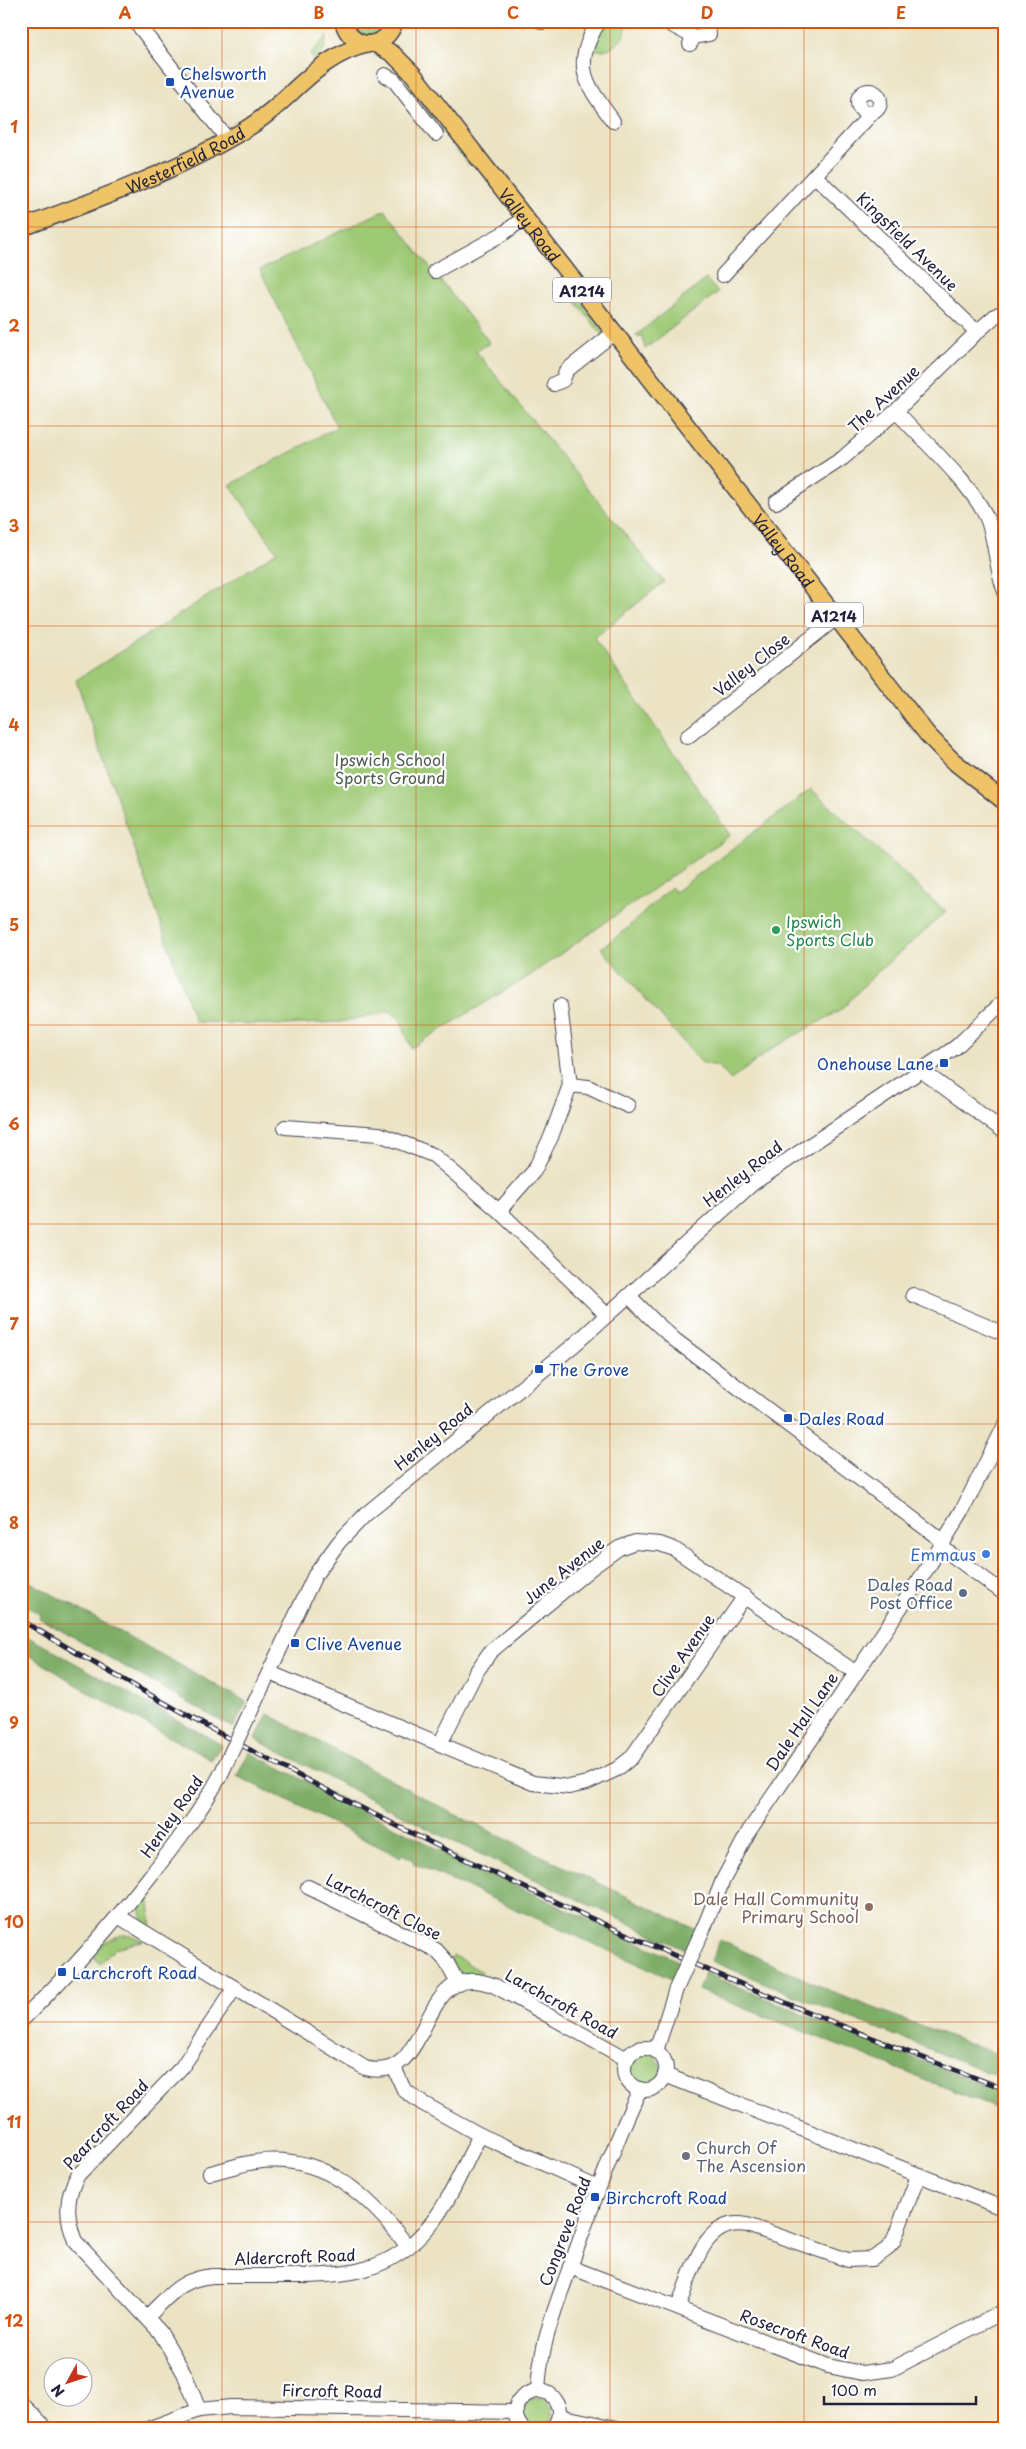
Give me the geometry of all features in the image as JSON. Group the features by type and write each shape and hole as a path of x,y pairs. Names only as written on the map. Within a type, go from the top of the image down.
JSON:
{"main road":[{"name":"Westerfield Road","path":"329,60 337,44 343,21"},
{"name":"Valley Road","path":"343,21 354,40 388,51 410,70 926,734 952,760 1005,802"},
{"name":"Valley Road","path":"395,21 400,46 410,70"},
{"path":"371,44 388,36 395,21"},
{"name":"Westerfield Road","path":"21,228 140,181 228,140 271,111 329,60 350,48 371,44"}],"street":[{"path":"135,21 228,140"},
{"path":"599,21 585,46 584,69 593,94 614,122"},
{"path":"664,21 692,41 709,34"},
{"path":"398,85 410,70"},
{"path":"385,75 391,77 434,131 446,117"},
{"path":"722,274 872,113"},
{"name":"Kingsfield Avenue","path":"815,176 977,332"},
{"path":"435,271 504,233 524,218"},
{"name":"The Avenue","path":"776,502 843,458 896,412 994,316 1005,311"},
{"path":"562,385 566,371 615,332"},
{"path":"896,412 970,491 981,507 988,522 1005,592"},
{"name":"Valley Close","path":"687,737 836,618"},
{"name":"Henley Road","path":"21,2021 72,1969 118,1916 181,1836 221,1774 315,1575 348,1531 366,1514 608,1316 752,1184 922,1072 977,1029 1005,1000"},
{"path":"499,1211 534,1171 551,1137 570,1085 560,1006"},
{"path":"922,1072 1005,1132"},
{"path":"570,1085 588,1087 628,1106"},
{"path":"285,1127 379,1134 433,1155 499,1211 608,1316"},
{"path":"913,1295 1005,1334"},
{"path":"629,1296 654,1322 675,1340 1005,1594"},
{"name":"Dale Hall Lane","path":"656,2051 676,1989 723,1880 749,1831 942,1544 1005,1425"},
{"name":"June Avenue","path":"440,1744 475,1674 490,1652 591,1568 619,1548 635,1542 646,1542 674,1549 855,1672"},
{"name":"Clive Avenue","path":"270,1673 533,1783 569,1787 603,1777 632,1758 745,1596"},
{"name":"Larchcroft Close","path":"308,1887 436,1950 446,1961 458,1984"},
{"path":"118,1916 358,2065 378,2071 394,2067 404,2061 412,2050 440,1997 458,1984"},
{"name":"Larchcroft Road","path":"458,1984 475,1981 495,1986 627,2058"},
{"name":"Pearcroft Road","path":"199,2410 184,2374 172,2352 148,2317 83,2252 75,2241 68,2216 69,2193 78,2175 182,2067 234,1989"},
{"path":"643,2048 656,2051 663,2059 665,2075 658,2085 646,2090 640,2089 634,2086 626,2077 625,2064 627,2058 643,2048"},
{"path":"394,2067 401,2085 412,2096 480,2135 598,2188"},
{"path":"665,2075 1005,2209"},
{"name":"Congreve Road","path":"538,2391 543,2349 549,2321 598,2188 640,2089"},
{"name":"Aldercroft Road","path":"148,2317 175,2290 194,2278 351,2274 388,2261 424,2233 438,2215 480,2135"},
{"path":"210,2173 255,2162 270,2162 300,2164 329,2174 365,2197 387,2220 408,2247"},
{"path":"678,2307 704,2243 715,2231 729,2225 747,2225 848,2260 867,2260 878,2256 893,2242 918,2176"},
{"name":"Rosecroft Road","path":"570,2267 828,2366 862,2373 884,2371 898,2366 1005,2311"},
{"path":"522,2428 516,2412 522,2397 538,2391 554,2398 556,2422 617,2428"},
{"path":"21,2403 40,2423"},
{"name":"Fircroft Road","path":"150,2428 199,2410 255,2406 516,2412"}],"green space":[{"path":"351,21 388,21 376,36 361,33 355,29"},
{"path":"611,22 627,22 624,35 620,41 613,47 604,50 592,47 604,26"},
{"path":"327,36 324,51 315,61 310,54"},
{"path":"409,84 436,116 436,119 432,118 407,86"},
{"path":"439,127 445,128 471,161 470,164 468,164"},
{"name":"Ipswich School Sports Ground","path":"385,210 490,343 476,351 664,582 594,638 730,835 529,976 411,1048 400,1019 390,1011 341,1022 284,1025 195,1022 76,680 277,552 230,485 337,427 260,270"},
{"path":"706,279 718,292 645,349 642,336 635,336"},
{"path":"575,295 604,331 602,335 571,296"},
{"name":"Ipswich Sports Club","path":"811,789 946,912 871,978 841,1010 774,1047 731,1080 719,1067 701,1062 601,948 623,932 671,887 675,892"},
{"path":"21,1577 247,1702 233,1728 39,1618 41,1615 21,1603"},
{"path":"21,1633 222,1745 211,1760 95,1696 21,1650"},
{"path":"268,1714 454,1814 697,1930 688,1951 448,1839 255,1739"},
{"path":"249,1752 458,1859 683,1963 676,1981 413,1863 414,1860 402,1854 400,1857 237,1776"},
{"path":"146,1890 148,1891 152,1929 145,1925 141,1912 141,1903"},
{"path":"121,1935 131,1935 143,1941 116,1948 100,1964 92,1955 104,1942"},
{"path":"720,1940 839,1995 1005,2057 1005,2079 711,1961"},
{"path":"453,1955 482,1972 478,1975 462,1975 450,1960"},
{"path":"705,1973 826,2024 1005,2093 1005,2111 698,1990"},
{"path":"645,2053 651,2054 656,2058 660,2063 660,2075 656,2080 651,2084 645,2085 639,2084 634,2080 630,2075 629,2069 630,2063 634,2058 639,2054"},
{"path":"537,2398 548,2402 552,2413 548,2424 537,2428 526,2424 522,2413 526,2402"}],"railway":[{"path":"21,1620 139,1689 258,1754 502,1877 626,1934 751,1988 1005,2089"}],"place":[{"name":"Chelsworth Avenue","path":"170,82"},
{"name":"Ipswich Sports Club","path":"776,930"},
{"name":"Onehouse Lane","path":"944,1063"},
{"name":"The Grove","path":"539,1369"},
{"name":"Dales Road","path":"788,1418"},
{"name":"Emmaus","path":"986,1554"},
{"name":"Dales Road Post Office","path":"963,1593"},
{"name":"Clive Avenue","path":"295,1643"},
{"name":"Dale Hall Community Primary School","path":"869,1907"},
{"name":"Larchcroft Road","path":"62,1972"},
{"name":"Church Of The Ascension","path":"686,2156"},
{"name":"Birchcroft Road","path":"595,2197"}]}
